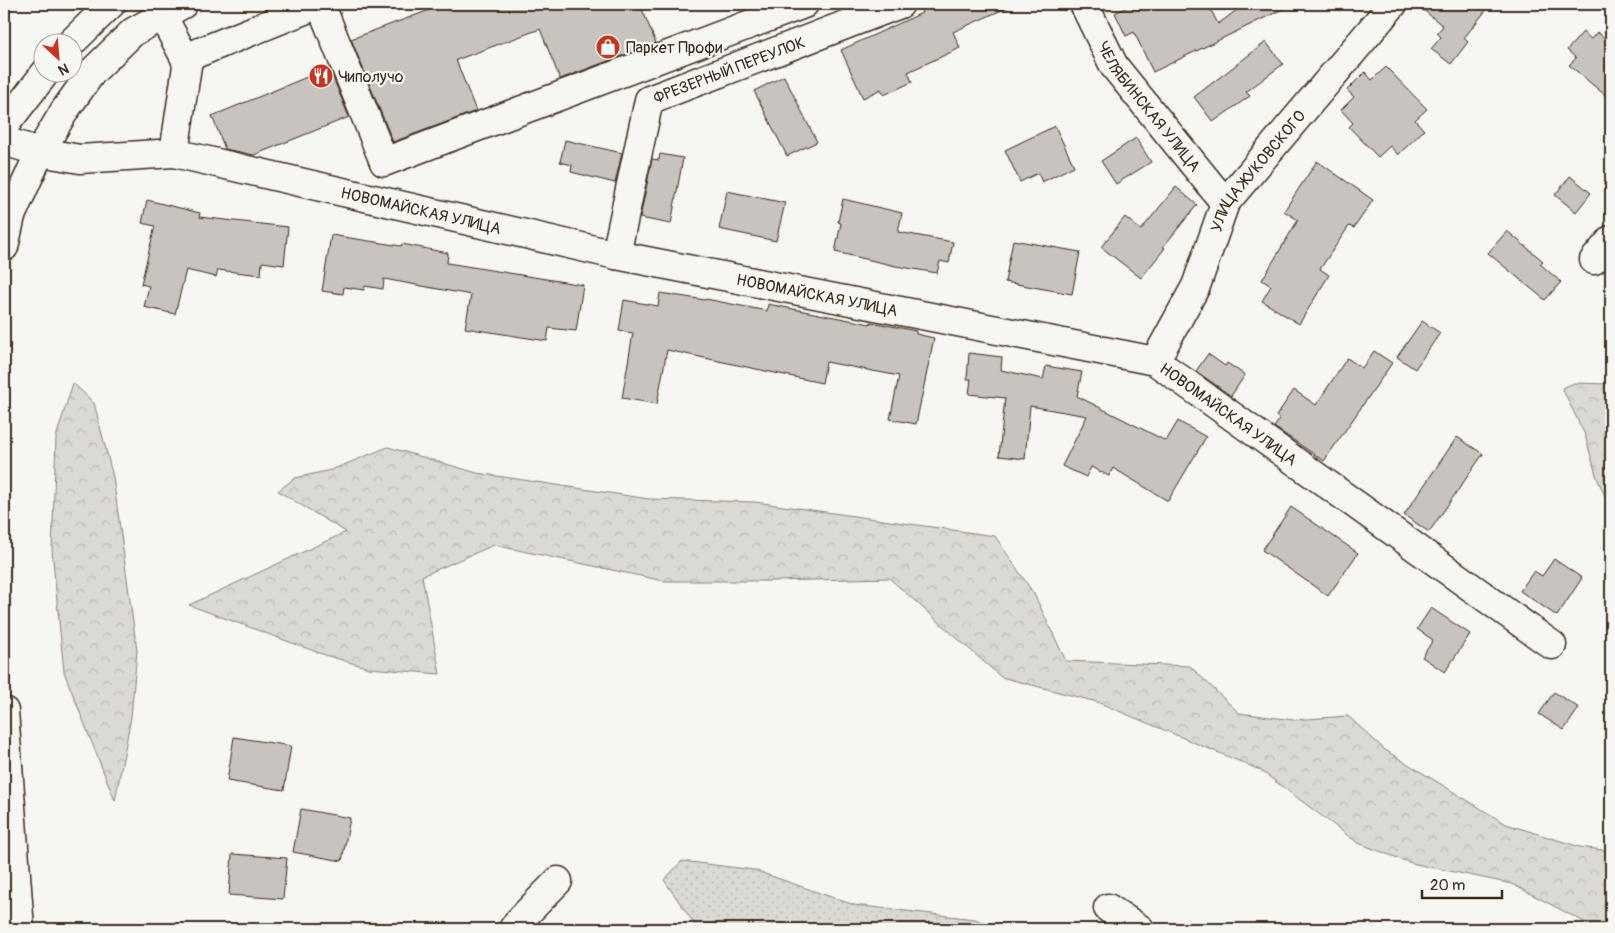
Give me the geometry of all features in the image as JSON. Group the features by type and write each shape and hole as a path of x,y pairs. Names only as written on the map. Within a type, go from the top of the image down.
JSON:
{"street":[{"path":"82,32 111,4"},
{"path":"185,58 321,9 384,162 804,4"},
{"name":"ФРЕЗЕРНЫЙ ПЕРЕУЛОК","path":"616,255 649,100 900,4"},
{"name":"ЧЕЛЯБИНСКАЯ УЛИЦА","path":"1084,4 1114,66 1225,204"},
{"name":"УЛИЦА ЖУКОВСКОГО","path":"1155,361 1196,286 1225,204 1393,4"},
{"path":"4,247 11,216 40,152 65,110 92,72 132,32 172,9 187,66 174,153"},
{"path":"4,126 38,82"},
{"name":"НОВОМАЙСКАЯ УЛИЦА","path":"4,141 40,152 80,159 174,153 616,255 1155,361 1552,645"},
{"path":"4,712 20,929"},
{"path":"513,929 558,881"},
{"path":"1108,908 1140,929"}],"green space":[{"path":"73,383 94,403 113,477 137,651 131,717 115,801 64,672 52,550 56,437"},
{"path":"1574,383 1611,384 1611,509 1597,478 1585,435 1562,388"},
{"path":"388,447 477,473 649,499 755,502 995,536 1034,594 1066,661 1190,666 1239,713 1293,720 1348,716 1385,750 1506,824 1580,847 1611,851 1611,929 1601,929 1590,925 1512,884 1411,863 1358,843 1260,770 1097,702 1001,677 889,578 664,581 494,545 422,576 440,674 369,668 325,655 189,605 346,532 278,491 295,478 331,470"},
{"path":"682,861 754,870 854,905 975,919 999,929 698,929 664,880"}],"building":[{"path":"446,4 640,4 656,43 560,79 540,29 456,60 476,111 393,142 351,39"},
{"path":"918,4 1015,4 953,32 960,48 908,72 912,82 884,95 881,89 863,98 841,50 922,13"},
{"path":"1133,4 1208,4 1218,24 1245,4 1293,4 1153,72 1134,32 1126,36 1115,13"},
{"path":"1416,4 1491,4 1464,38 1468,42 1451,64 1431,49 1441,37 1437,33 1443,26"},
{"path":"1583,32 1591,39 1597,32 1611,43 1611,100 1569,65 1576,58 1567,50"},
{"path":"1266,42 1283,64 1246,92 1250,96 1213,122 1194,97"},
{"path":"1386,67 1427,109 1415,120 1424,130 1398,155 1390,146 1378,157 1349,127 1353,123 1341,110 1354,97 1347,90 1365,72 1372,80"},
{"path":"329,68 349,117 254,155 225,149 212,116"},
{"path":"784,76 817,142 787,156 754,91"},
{"path":"1055,126 1074,166 1042,182 1038,173 1020,182 1005,150"},
{"path":"1136,138 1151,162 1116,184 1101,161"},
{"path":"565,140 622,153 615,183 571,172 572,165 560,162"},
{"path":"660,154 683,158 671,224 640,218 652,159 659,160"},
{"path":"1317,161 1373,200 1354,228 1349,226 1320,269 1329,275 1299,324 1262,301 1271,286 1262,280 1298,220 1284,211"},
{"path":"1570,176 1591,193 1576,212 1555,195"},
{"path":"1176,187 1197,205 1141,278 1101,247 1125,217 1141,230"},
{"path":"727,191 785,203 776,241 719,229"},
{"path":"843,199 902,213 898,232 953,242 949,263 940,261 937,273 835,252 841,223 838,222"},
{"path":"147,200 200,213 199,217 288,227 284,265 262,262 261,275 218,270 216,277 186,270 175,314 144,307 149,286 141,284 155,226 142,223"},
{"path":"1507,231 1543,261 1540,264 1561,282 1545,300 1488,253"},
{"path":"331,235 401,246 402,244 448,253 447,263 583,285 576,331 549,328 547,341 465,328 471,295 384,279 383,289 365,286 364,290 344,287 343,294 322,291"},
{"path":"1013,240 1080,252 1072,294 1005,282"},
{"path":"660,293 706,299 767,311 768,304 916,331 916,334 934,338 916,424 890,419 899,376 826,362 822,383 667,350 657,404 622,398 633,333 619,331 624,300 658,306"},
{"path":"1422,321 1440,333 1415,369 1397,357"},
{"path":"1374,351 1392,363 1324,461 1274,427 1280,419 1276,416 1294,390 1316,405 1347,358 1362,368"},
{"path":"969,353 1002,357 1001,370 1043,379 1046,366 1082,372 1077,396 1166,441 1178,421 1206,437 1168,501 1113,468 1109,476 1091,467 1086,477 1062,466 1087,416 1030,406 1025,459 999,456 1005,398 969,394 971,379 967,379"},
{"path":"1208,354 1225,366 1227,363 1245,375 1231,396 1196,371"},
{"path":"1457,437 1483,454 1429,532 1404,515"},
{"path":"1291,507 1358,553 1328,596 1262,550"},
{"path":"1554,559 1582,578 1557,616 1520,591 1534,571 1542,576"},
{"path":"1431,608 1470,634 1445,672 1422,657 1433,640 1417,629"},
{"path":"1554,692 1579,708 1564,730 1539,714"},
{"path":"234,737 291,746 284,790 227,781"},
{"path":"301,809 350,818 342,861 293,852"},
{"path":"232,854 287,858 283,899 229,895"}],"place":[{"name":"Паркет Профи","path":"608,47"},
{"name":"Чиполучо","path":"321,76"}]}
